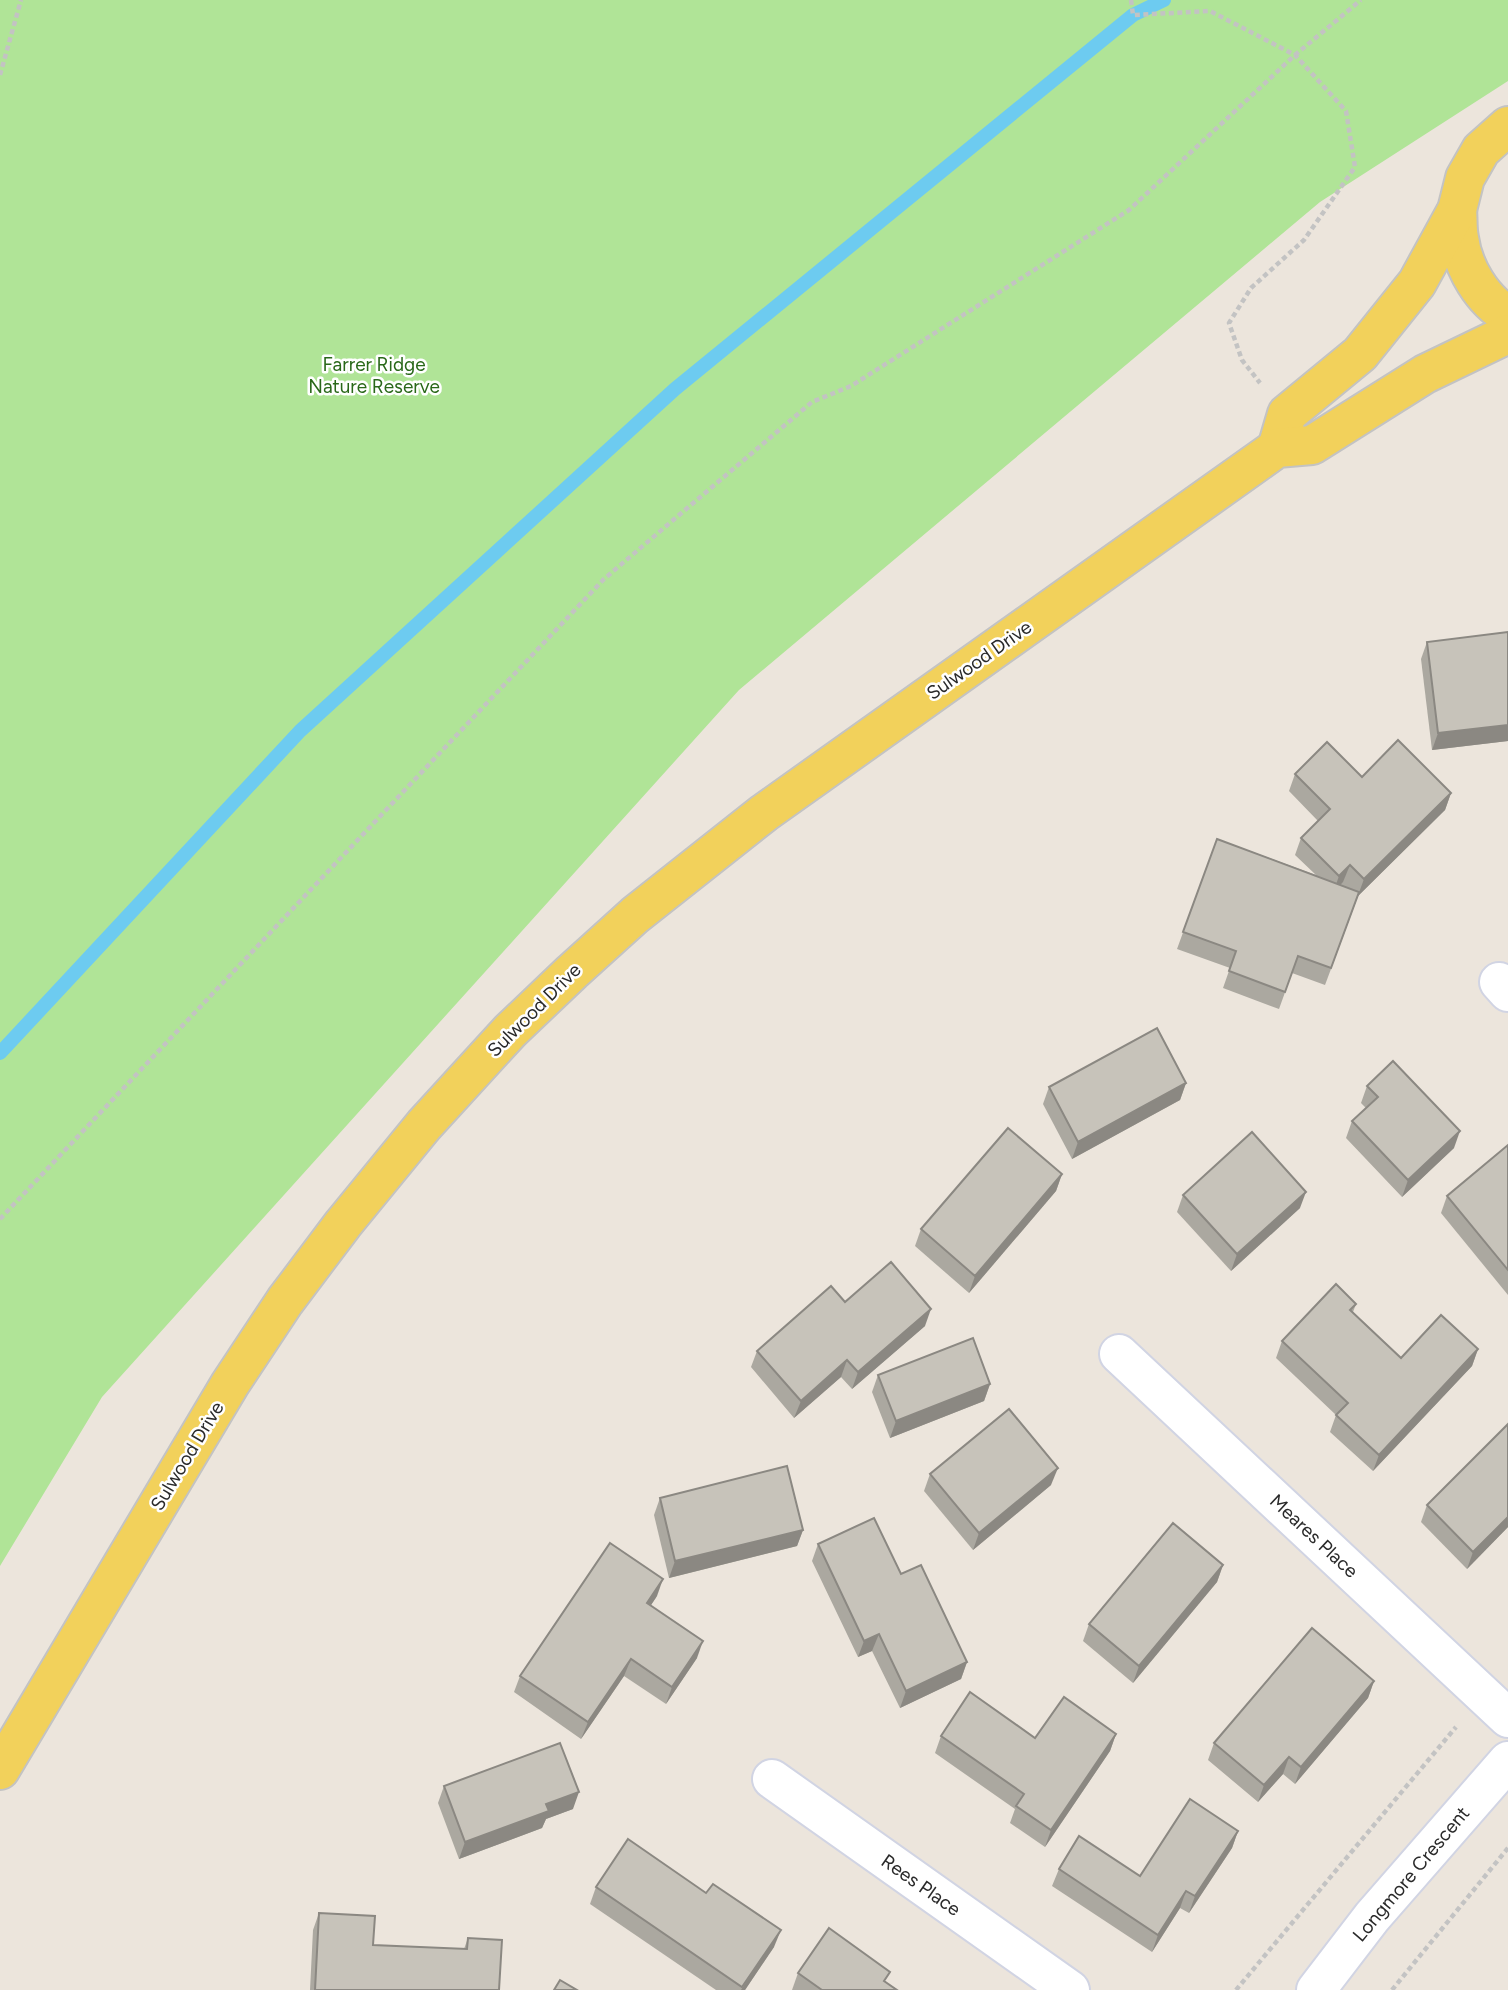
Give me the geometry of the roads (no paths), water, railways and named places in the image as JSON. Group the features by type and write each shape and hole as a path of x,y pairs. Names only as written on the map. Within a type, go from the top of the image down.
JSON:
{"main road":[{"name":"Sulwood Drive","path":"0,1770 230,1384 285,1301 343,1224 424,1125 510,1031 635,915 764,813 1282,431 1360,354 1417,284 1457,210 1465,178 1481,150 1508,125"},
{"name":"Sulwood Drive","path":"1457,210 1459,239 1466,266 1481,291 1508,315"},
{"path":"1282,431 1312,445 1425,374 1508,334"}],"street":[{"name":"Meares Place","path":"1119,1354 1508,1718"},
{"name":"Longmore Crescent","path":"1316,1990 1372,1917 1508,1761"},
{"name":"Rees Place","path":"772,1779 1070,1990"}],"waterway":[{"path":"0,1053 300,731 675,389 1133,15 1164,0"}],"park label":[{"name":"Farrer Ridge Nature Reserve","path":"374,375"}]}
